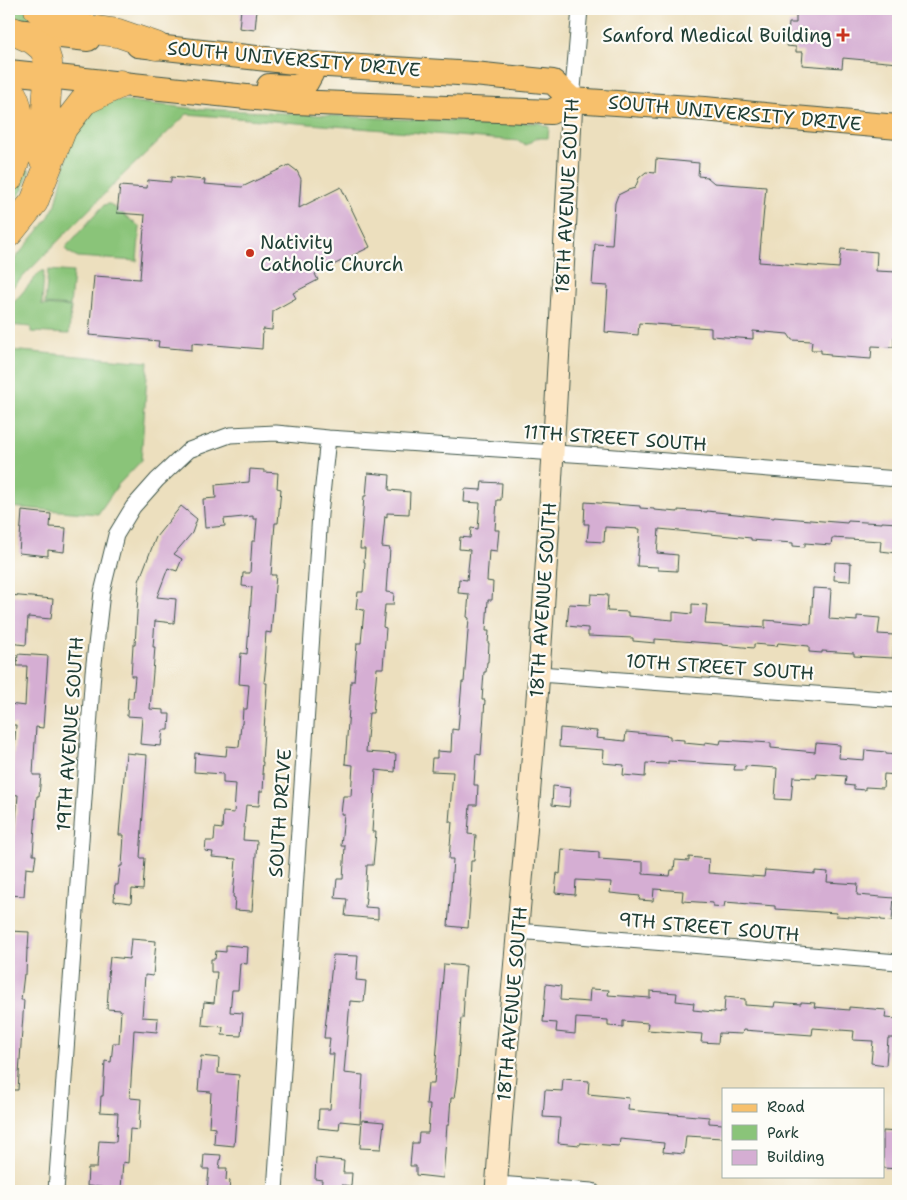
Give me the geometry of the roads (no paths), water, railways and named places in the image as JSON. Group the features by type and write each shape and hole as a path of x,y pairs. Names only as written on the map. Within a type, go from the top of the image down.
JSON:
{"highway":[{"path":"38,9 58,22 80,28 118,33 156,46"},
{"path":"11,31 33,40 44,49 48,62 42,152 43,178"},
{"path":"9,233 34,202 63,128 84,102 120,84"},
{"path":"9,90 19,110 20,141 9,178"}],"main road":[{"name":"SOUTH UNIVERSITY DRIVE","path":"11,31 312,64 474,74 553,82 572,100"},
{"path":"120,84 158,83 296,87 306,83 311,74 312,64"},
{"name":"SOUTH UNIVERSITY DRIVE","path":"9,72 294,102 551,112 572,100 705,108 898,127"}],"street":[{"name":"18TH AVENUE SOUTH","path":"497,1187 547,562 572,100 580,9"},
{"name":"19TH AVENUE SOUTH","path":"56,1191 93,672 102,592 116,535 133,506 156,480 189,450 230,435 276,433 328,438"},
{"name":"11TH STREET SOUTH","path":"328,438 898,479"},
{"name":"SOUTH DRIVE","path":"275,1191 320,514 328,438"},
{"name":"10TH STREET SOUTH","path":"539,674 898,700"},
{"name":"9TH STREET SOUTH","path":"517,931 898,962"},
{"path":"497,1187 592,1191"}],"place":[{"name":"Sanford Medical Building","path":"843,35"},
{"name":"Nativity Catholic Church","path":"250,253"}]}
